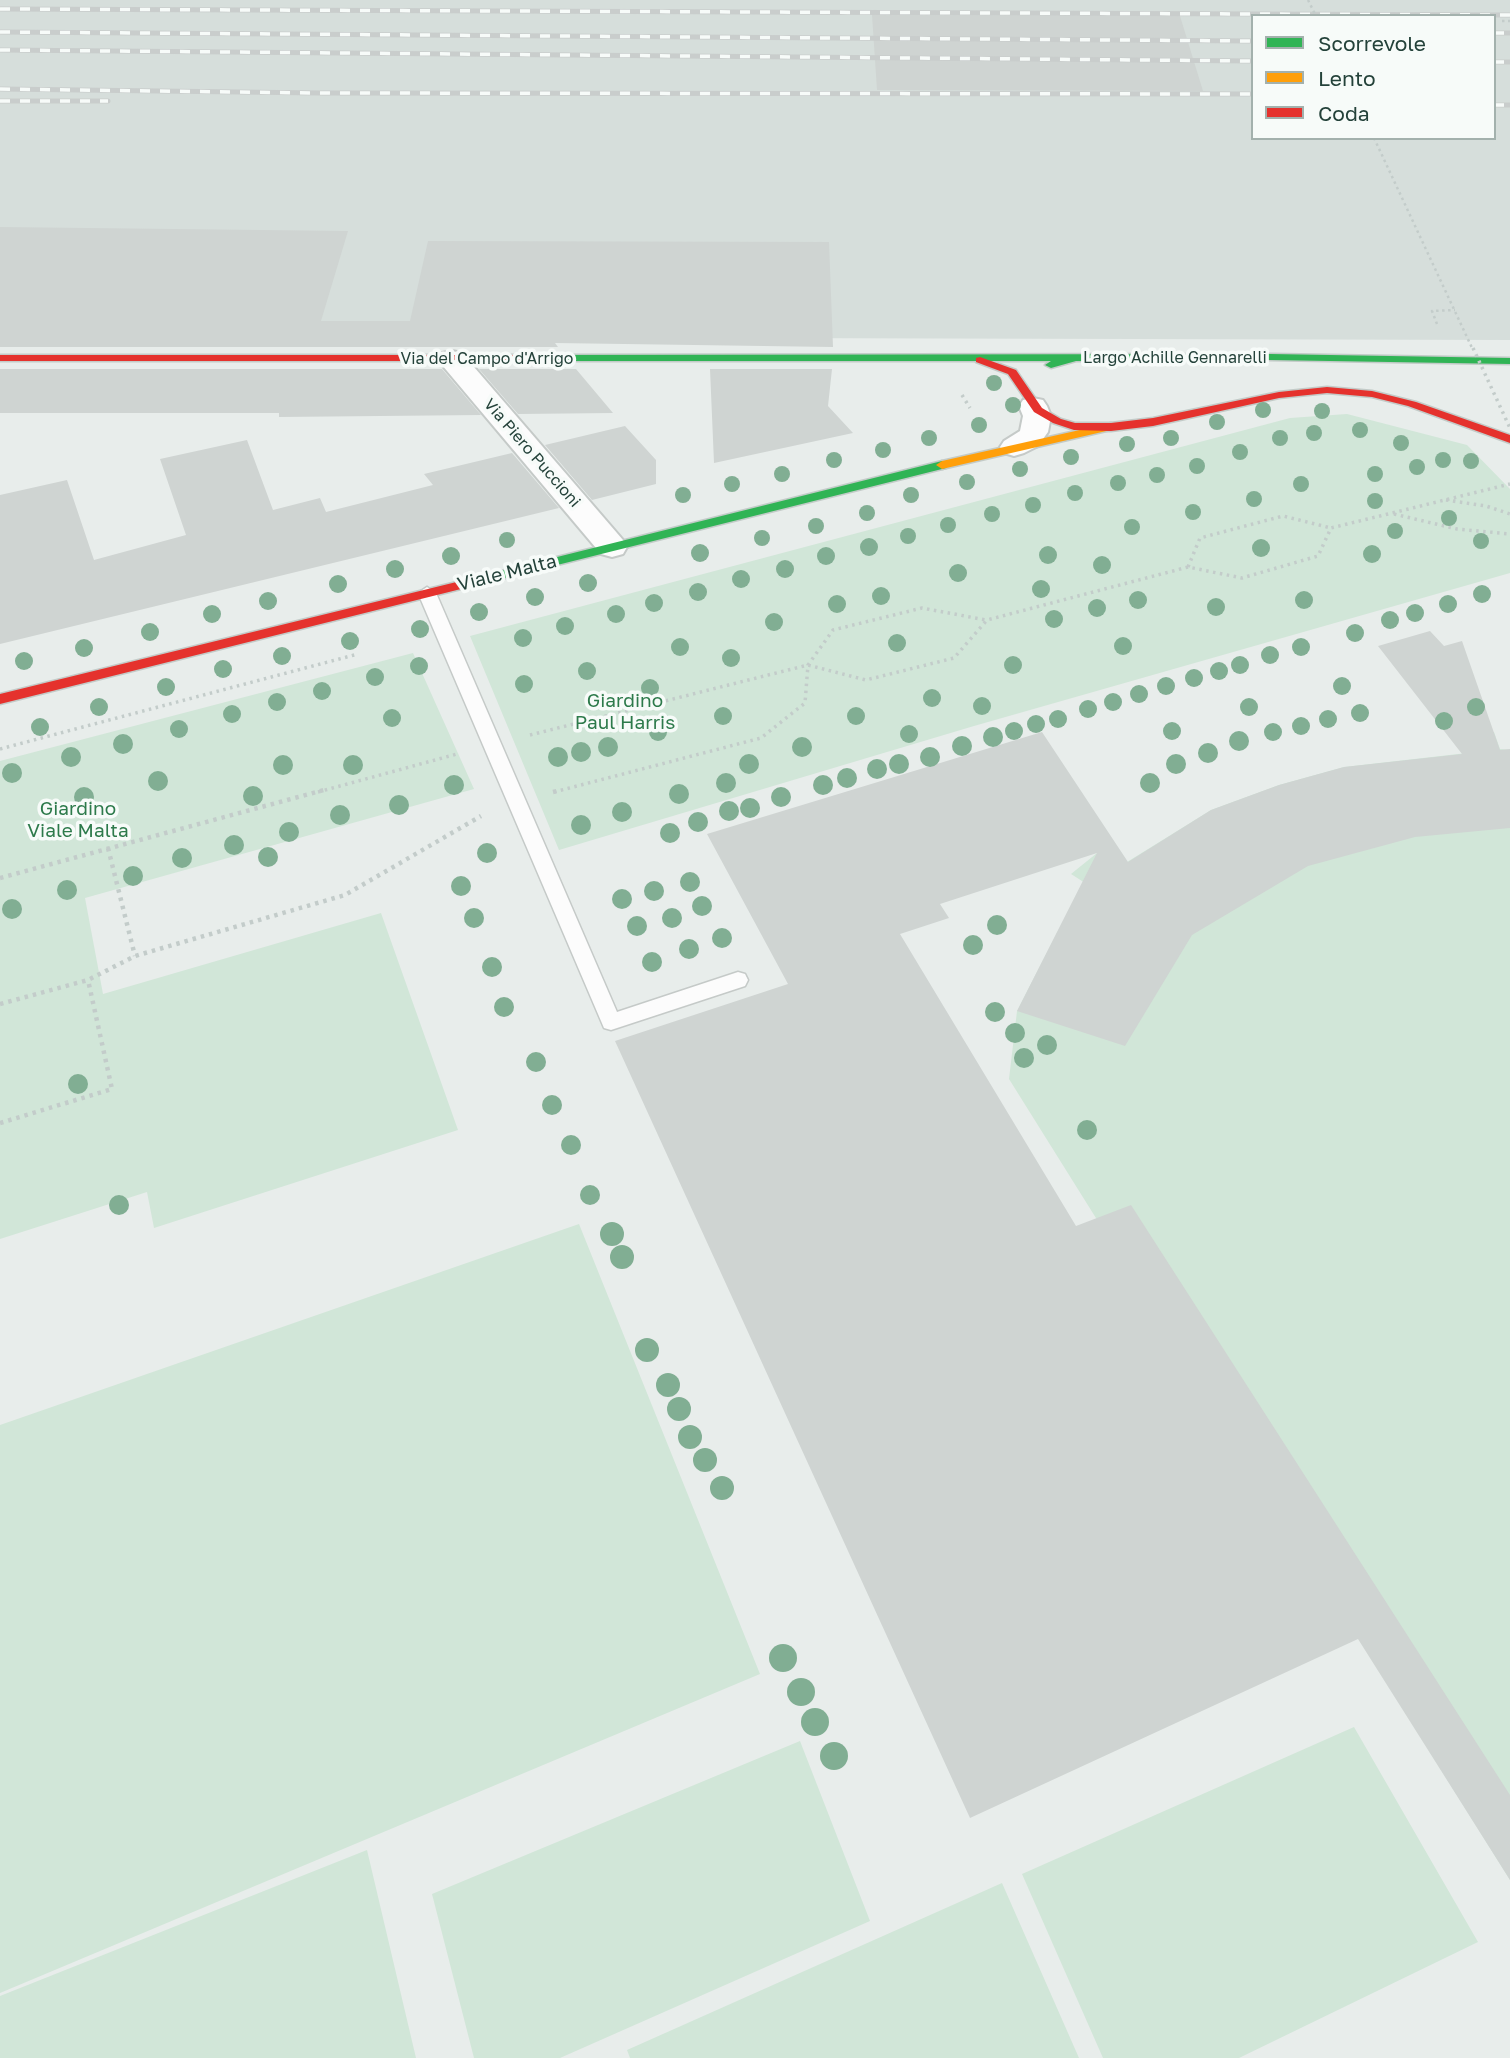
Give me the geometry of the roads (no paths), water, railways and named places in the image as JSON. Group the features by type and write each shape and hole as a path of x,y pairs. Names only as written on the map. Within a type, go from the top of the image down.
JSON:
{"street":[{"name":"Largo Achille Gennarelli","path":"1031,400 1030,382 1040,371 1075,358 1270,357 1510,361"},
{"name":"Via del Campo d'Arrigo","path":"0,358 1075,358"},
{"name":"Via Piero Puccioni","path":"452,359 612,547"},
{"name":"Via del Campo d'Arrigo","path":"975,359 1012,372 1031,400"},
{"path":"1031,400 1050,418 1063,423 1111,427 1189,415 1279,395 1327,390 1372,394 1412,404 1510,439"},
{"path":"1014,447 1028,440 1034,432 1037,416 1031,400"},
{"name":"Viale Malta","path":"0,699 1014,447 1111,427"}],"lane":[{"path":"427,593 611,1023 738,980"}],"railway":[{"path":"0,9 1258,14"},
{"path":"1496,15 1510,15"},
{"path":"0,32 1251,41"},
{"path":"1496,33 1510,33"},
{"path":"0,50 1251,61"},
{"path":"1496,62 1510,62"},
{"path":"0,89 319,93 1251,94"},
{"path":"0,101 108,101"},
{"path":"1496,105 1510,105"}],"park label":[{"name":"Giardino Paul Harris","path":"625,712"},
{"name":"Giardino Viale Malta","path":"78,820"}]}
